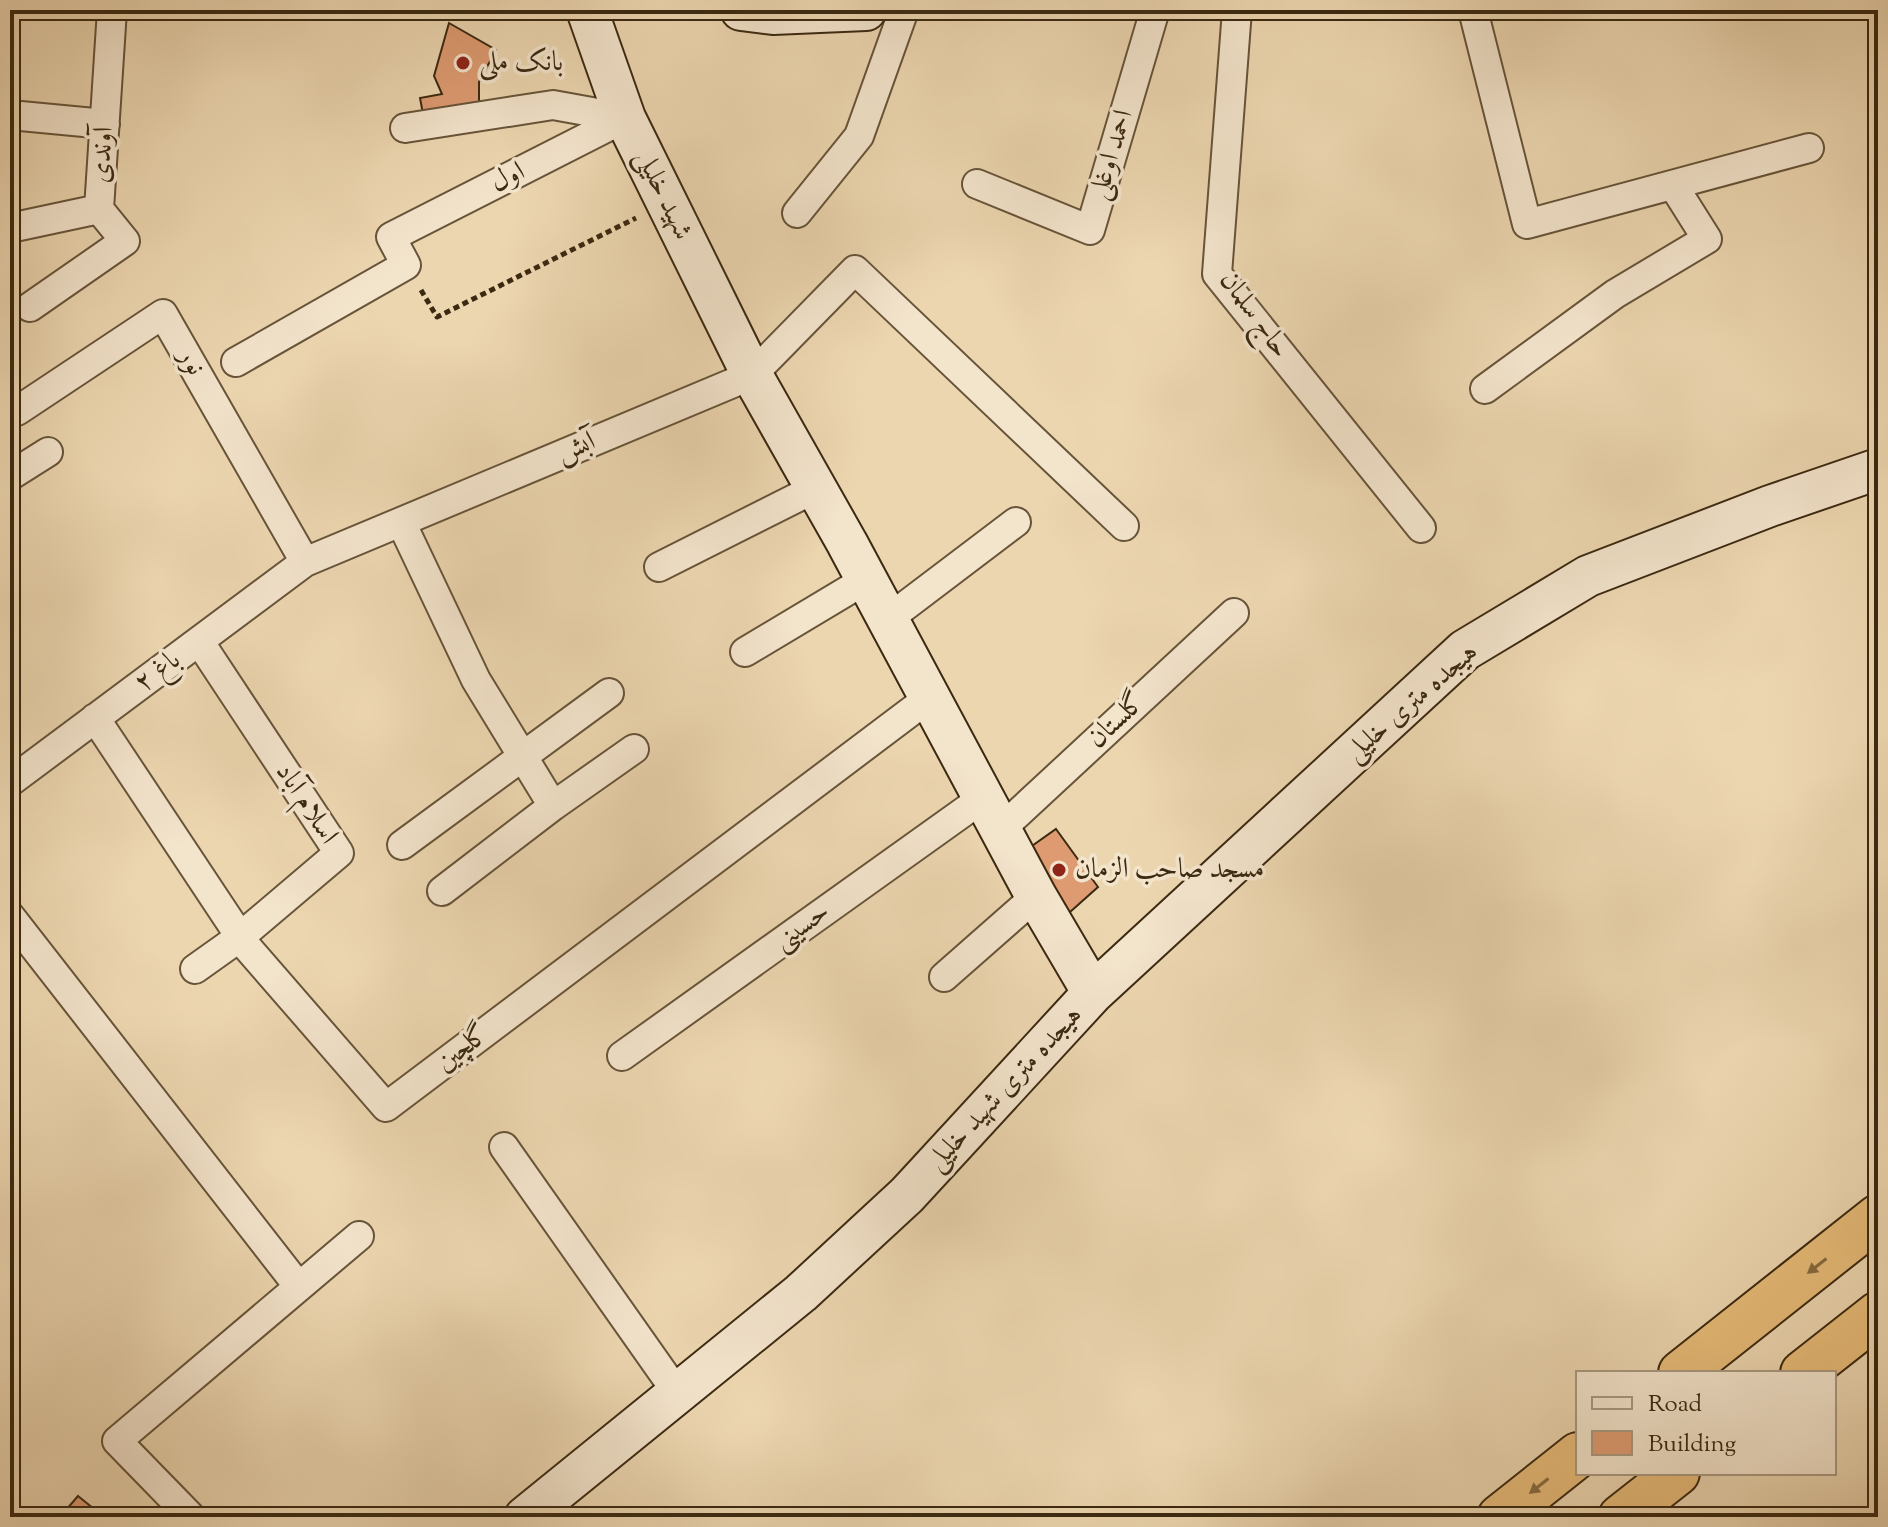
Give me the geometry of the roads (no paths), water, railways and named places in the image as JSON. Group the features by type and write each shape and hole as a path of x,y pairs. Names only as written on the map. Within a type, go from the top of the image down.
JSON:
{"highway":[{"path":"1684,1371 1878,1217"},
{"path":"1806,1371 1878,1314"},
{"path":"1500,1517 1576,1457"},
{"path":"1621,1517 1674,1475"}],"main road":[{"name":"شهید خلیلی","path":"587,10 625,118 752,375"},
{"path":"741,10 773,14 866,10"},
{"name":"هیجده متری شهید خلیلی","path":"525,1517 801,1293 907,1195 1093,993 1036,896 867,579 752,375"},
{"name":"هیجده متری خلیلی","path":"1093,993 1465,650 1588,576 1770,506 1878,469"}],"street":[{"name":"آوندی","path":"10,228 99,209 112,10"},
{"path":"797,213 859,136 904,10"},
{"name":"احمد اوغلی","path":"977,184 1090,230 1155,10"},
{"name":"حاج سلمان","path":"1237,10 1217,274 1421,528"},
{"path":"1473,10 1527,224 1809,148"},
{"path":"405,128 553,105 625,118"},
{"path":"10,115 105,124"},
{"name":"اول","path":"236,362 406,265 391,237 625,118"},
{"path":"1485,389 1615,294 1707,239 1673,185"},
{"path":"30,307 125,241 99,209"},
{"path":"752,375 855,270 1124,526"},
{"name":"نور","path":"17,411 163,314 305,562"},
{"name":"آبش","path":"305,562 752,375"},
{"path":"10,476 48,452"},
{"path":"659,567 816,488"},
{"path":"401,522 476,680 553,806"},
{"path":"888,619 1016,522"},
{"name":"باغ ۲","path":"10,782 305,562"},
{"path":"745,652 867,579"},
{"name":"گلستان","path":"992,814 1234,613"},
{"name":"اسلام آباد","path":"195,969 240,937 339,853 199,641"},
{"path":"402,845 609,693"},
{"name":"گلچین","path":"95,718 247,947 386,1107 930,697"},
{"path":"442,891 634,749"},
{"name":"حسینی","path":"622,1056 992,814"},
{"path":"944,977 1036,896"},
{"path":"10,916 299,1287"},
{"path":"504,1147 678,1394"},
{"path":"191,1517 117,1441 359,1236"}],"place":[{"name":"بانک ملی","path":"463,63"},
{"name":"مسجد صاحب الزمان","path":"1059,870"}]}
